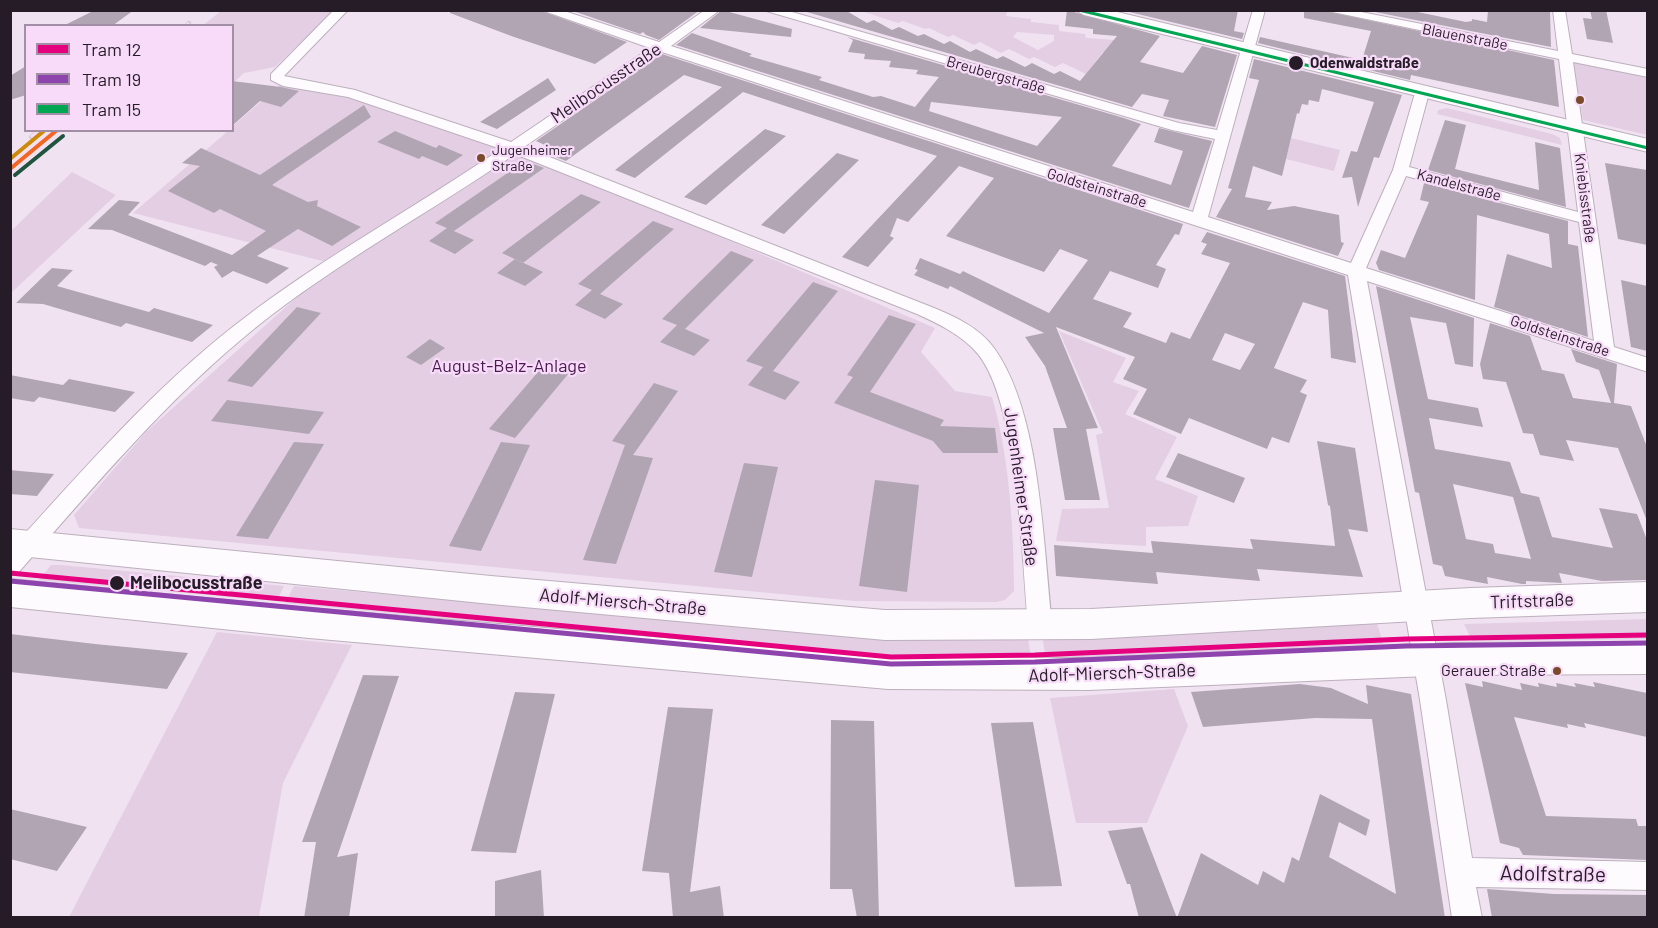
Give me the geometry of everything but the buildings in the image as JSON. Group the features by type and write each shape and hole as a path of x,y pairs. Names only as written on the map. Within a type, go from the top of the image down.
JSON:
{"main road":[{"path":"1084,10 1647,146"},
{"name":"Adolf-Miersch-Straße","path":"17,551 885,625 1091,624 1417,607"},
{"name":"Adolf-Miersch-Straße","path":"10,593 309,623 932,675 1044,677 1426,660"},
{"name":"Triftstraße","path":"1417,607 1647,597"},
{"path":"1426,660 1647,658"}],"street":[{"name":"Jugenheimer Straße","path":"342,10 276,77 283,82 350,93 393,105 511,148 923,310 950,322 977,341 997,367 1009,402 1026,497 1040,624"},
{"name":"Goldsteinstraße","path":"547,10 993,156 1356,270 1647,365"},
{"name":"Melibocusstraße","path":"17,551 141,420 243,329 334,263 511,148 714,10"},
{"name":"Breubergstraße","path":"769,10 1177,128 1224,136"},
{"path":"1199,220 1259,10"},
{"name":"Blauenstraße","path":"1329,10 1647,73"},
{"name":"Kniebisstraße","path":"1558,10 1605,351"},
{"path":"1401,170 1422,93"},
{"name":"Kandelstraße","path":"1356,270 1401,170 1587,219"},
{"path":"1356,270 1417,607 1467,918"},
{"name":"Adolfstraße","path":"1459,872 1647,876"}],"green space":[{"path":"995,10 1007,12 1006,16 1031,19 1031,22 1059,25 1059,31 1085,34 1086,38 1115,40 1109,54 1103,52 1086,74 1063,63 1055,67 1034,57 1029,59 1009,49 1001,53 980,42 974,45 953,35 948,37 929,28 925,29 903,21 898,23 861,11","holes":["1017,32 1054,35 1054,41 1038,50 1013,37"]},
{"path":"221,11 334,11 275,67 244,73 234,82 234,24 205,24"},
{"path":"1573,61 1647,75 1647,135 1583,120"},
{"name":"August-Belz-Anlage","path":"283,82 393,105 511,148 935,328 921,352 955,391 992,397 1003,443 1009,493 1014,591 1005,600 996,602 855,601 79,528 74,515 146,432 334,264 133,213 227,132 234,132 234,125"},
{"path":"1447,108 1552,134 1560,138 1562,145 1437,114 1438,110"},
{"path":"1291,138 1340,150 1334,171 1286,159"},
{"path":"72,172 116,195 11,293 11,231"},
{"path":"1059,331 1126,358 1113,382 1139,391 1125,414 1177,437 1155,479 1198,496 1188,526 1146,527 1146,546 1056,541 1062,509 1109,508 1096,435 1103,433"},
{"path":"51,565 284,586 277,601 39,580"},
{"path":"294,586 893,640 1028,639 1032,663 880,659 285,603"},
{"path":"1376,619 1383,644 1046,661 1042,635"},
{"path":"1647,619 1647,639 1472,641 1464,624"},
{"path":"217,632 352,645 283,783 259,917 69,917"},
{"path":"1174,689 1188,726 1147,823 1076,823 1050,698"}],"railway":[{"path":"31,137 37,132"}],"tram line":[{"name":"15","path":"1079,10 1648,148"},
{"name":"12","path":"10,573 891,657 1035,655 1406,639 1648,635"},
{"name":"19","path":"10,581 891,664 1035,662 1406,646 1648,643"}],"transit line":[{"path":"10,159 43,132"},
{"path":"10,169 55,132"},
{"path":"15,175 63,136"}],"place":[{"name":"Odenwaldstraße","path":"1296,63"},
{"name":"Jugenheimer Straße","path":"481,158"},
{"name":"Melibocusstraße","path":"117,583"},
{"name":"Gerauer Straße","path":"1557,671"}]}
